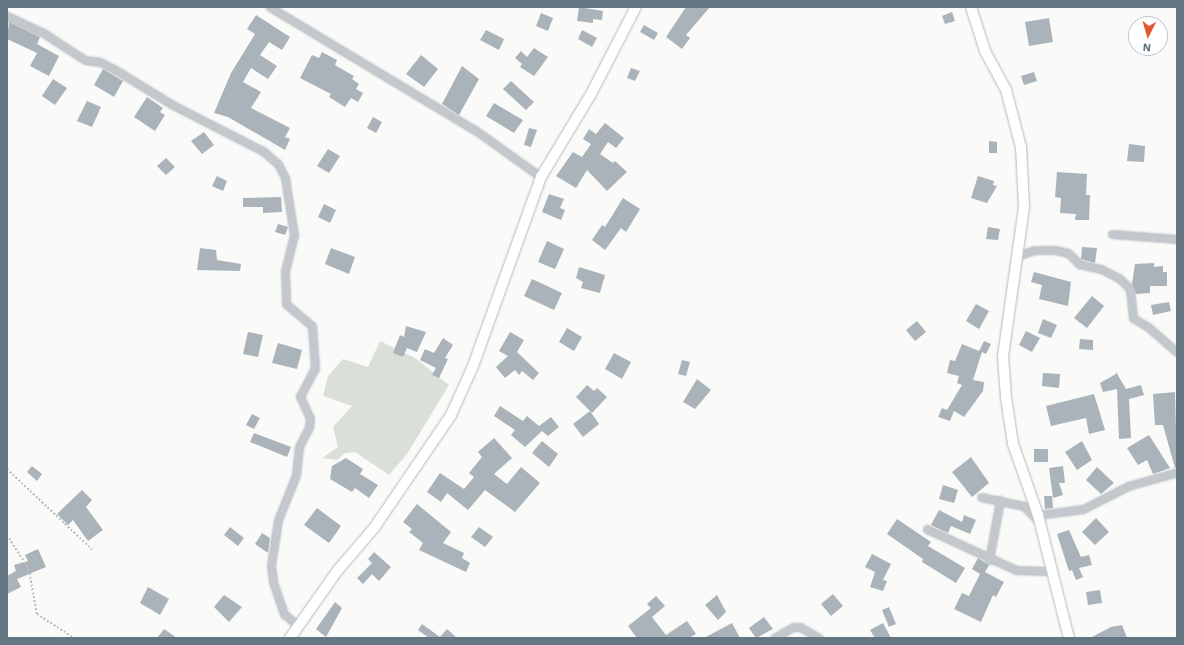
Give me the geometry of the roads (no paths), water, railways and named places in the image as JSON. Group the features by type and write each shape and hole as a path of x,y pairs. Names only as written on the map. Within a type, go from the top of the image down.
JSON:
{"main road":[{"path":"290,638 338,570 374,528 451,415 473,366 542,177 591,94 636,7"},
{"path":"971,7 985,51 1006,90 1021,147 1024,207 1004,356 1006,398 1013,444 1038,515 1069,638"}],"street":[{"path":"270,7 475,130 542,177"},
{"path":"7,16 42,32 85,60 100,62 114,69 173,105 263,151 278,164 286,178 294,235 285,271 286,304 312,326 315,368 300,396 310,418 309,427 299,447 296,474 278,520 277,542 271,565 273,582 284,614 299,626"},
{"path":"1112,234 1177,239"},
{"path":"1017,256 1034,250 1068,253 1079,264 1101,268 1119,278 1130,289 1133,318 1148,327 1177,352"},
{"path":"1038,515 1083,509 1128,486 1177,472"},
{"path":"981,497 1000,500 1030,510 1040,525"},
{"path":"988,560 1000,500"},
{"path":"927,529 988,560 1016,570 1053,571"},
{"path":"774,638 794,627 800,627 820,638"}]}
